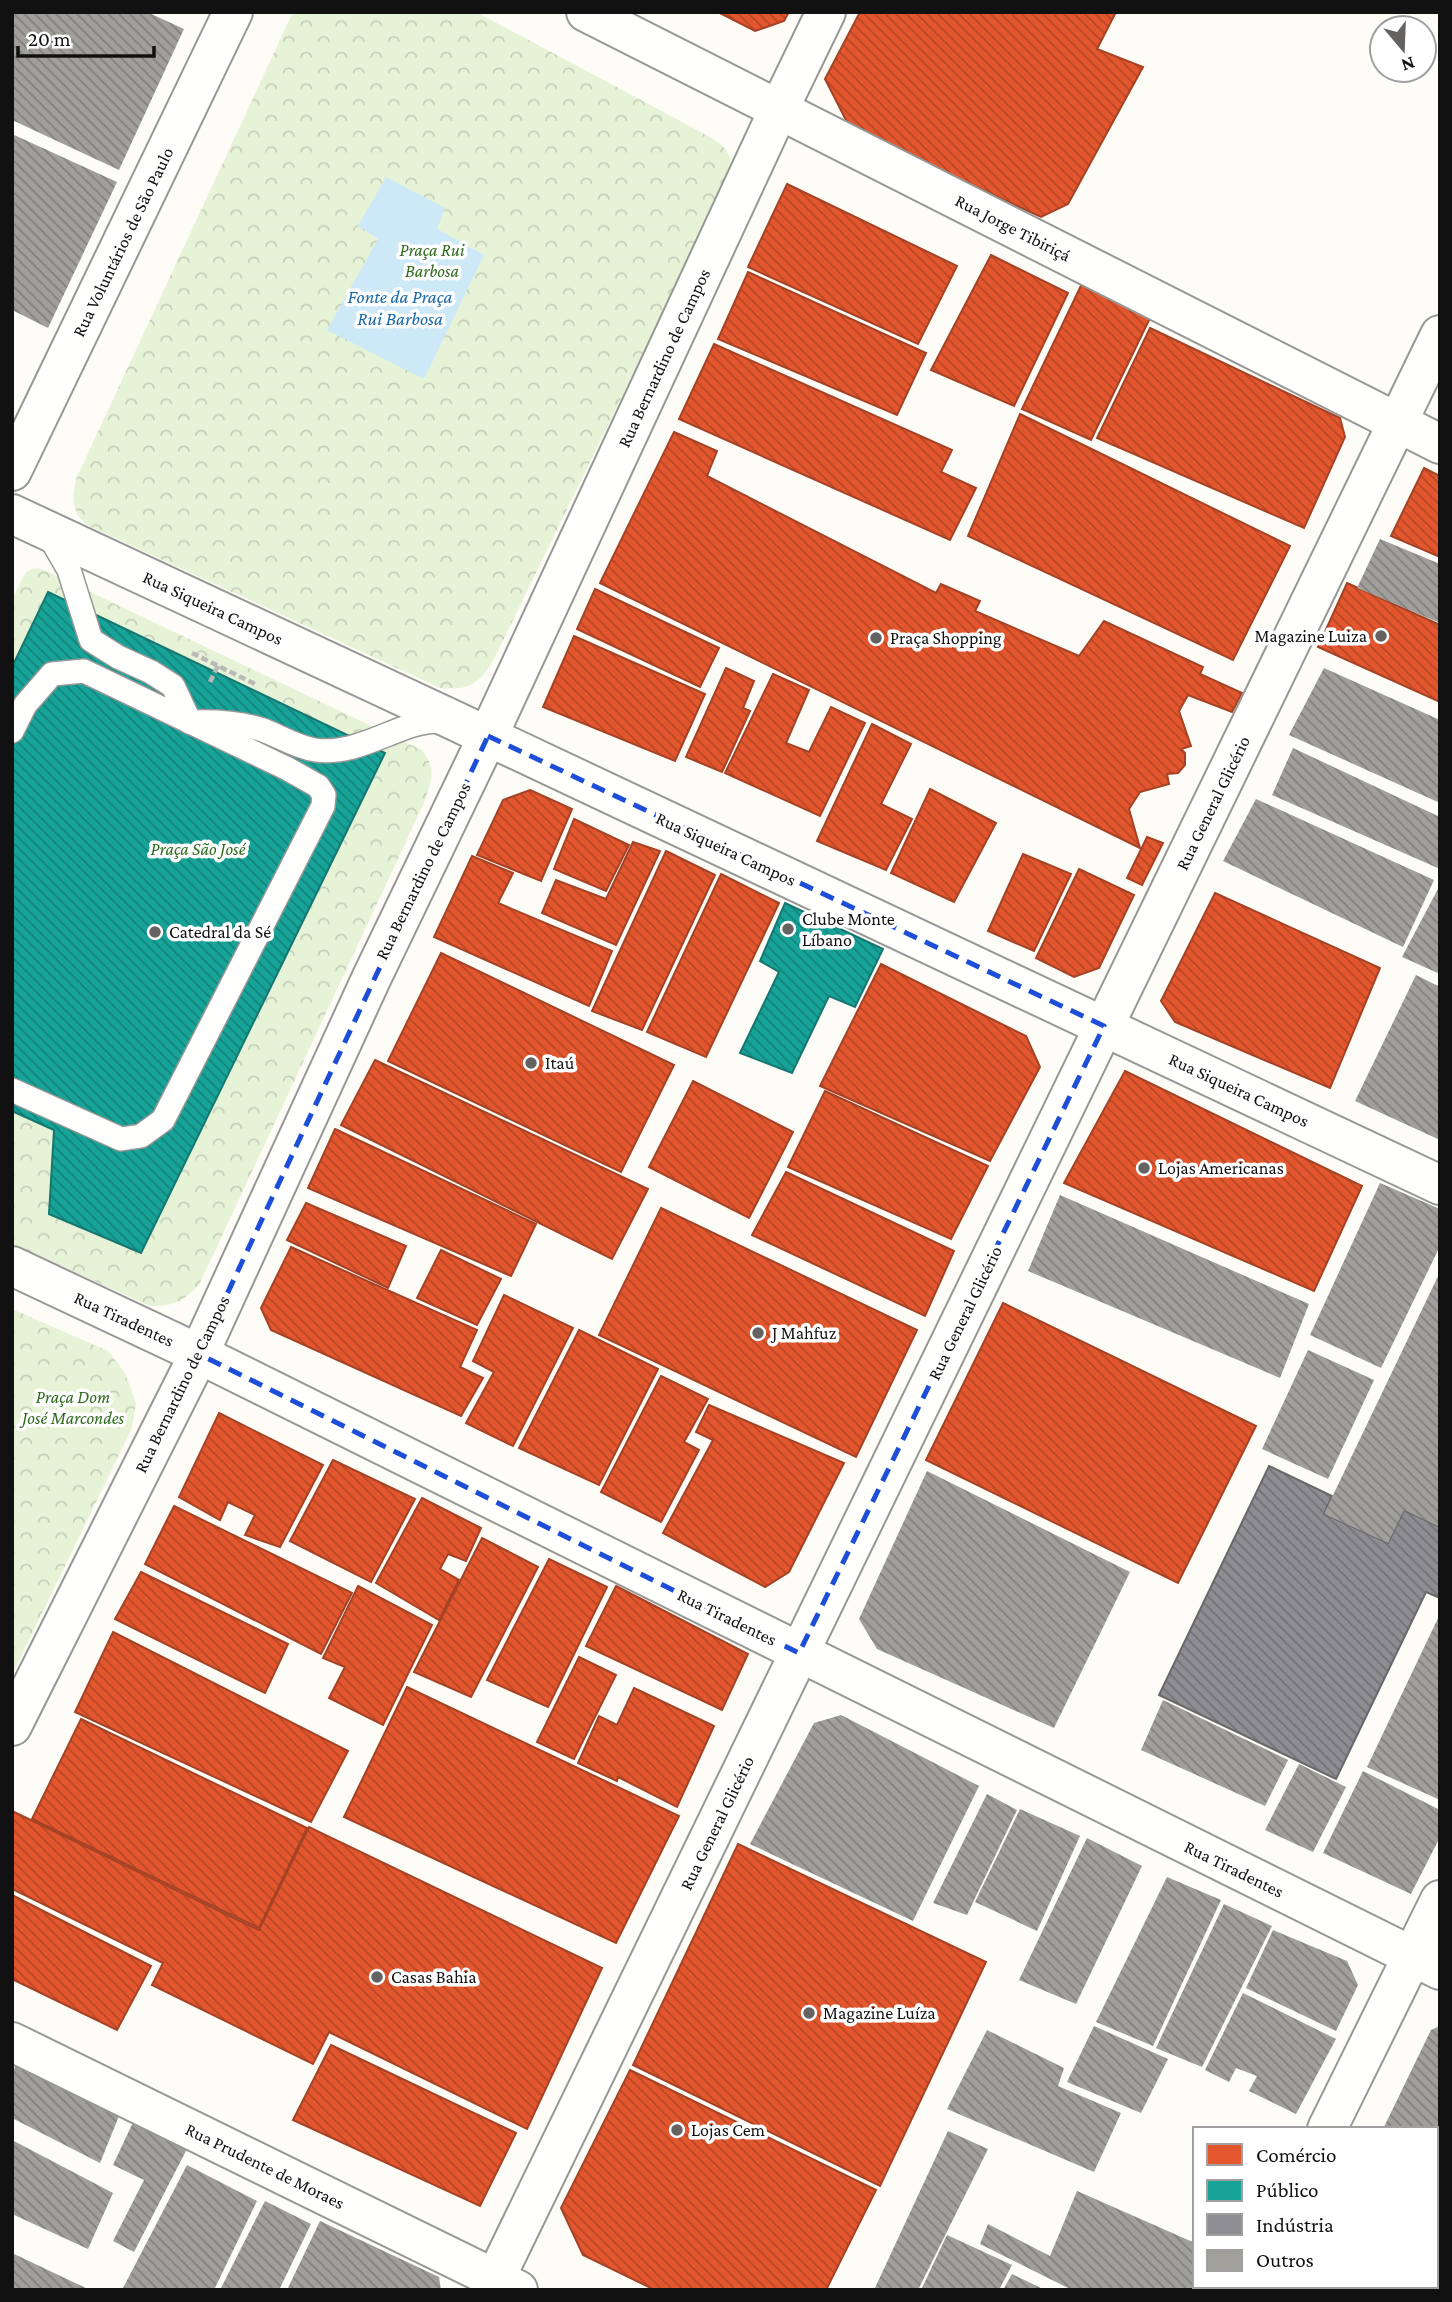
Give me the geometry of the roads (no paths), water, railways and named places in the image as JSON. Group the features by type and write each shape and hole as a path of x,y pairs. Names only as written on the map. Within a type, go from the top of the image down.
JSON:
{"street":[{"name":"Rua Voluntários de São Paulo","path":"12,471 233,12"},
{"name":"Rua Jorge Tibiriçá","path":"586,12 1440,444"},
{"name":"Rua Bernardino de Campos","path":"12,1726 199,1354 371,979 488,736 826,12"},
{"name":"Rua General Glicério","path":"501,2286 799,1653 1440,335"},
{"name":"Rua Siqueira Campos","path":"12,514 1440,1185"},
{"name":"Rua Tiradentes","path":"12,1266 199,1354 1426,1964"},
{"path":"1328,2127 1426,1964 1440,1900"},
{"name":"Rua Prudente de Moraes","path":"12,2042 501,2286"}],"lane":[{"path":"46,531 69,570 91,640 173,686 190,722"},
{"path":"12,731 25,705 52,674 84,671 286,768 318,786 324,795 323,806 163,1120 141,1136 121,1139 12,1090"},
{"path":"190,722 222,721 260,729 316,750 343,749 366,744 416,723 452,719"}],"water":[{"name":"Fonte da Praça Rui Barbosa","path":"386,177 445,208 437,229 484,255 424,379 327,330 378,239 358,226"}],"place":[{"name":"Magazine Luiza","path":"1381,636"},
{"name":"Praça Shopping","path":"876,638"},
{"name":"Clube Monte Líbano","path":"788,929"},
{"name":"Catedral da Sé","path":"155,932"},
{"name":"Itaú","path":"531,1063"},
{"name":"Lojas Americanas","path":"1144,1168"},
{"name":"J Mahfuz","path":"758,1333"},
{"name":"Casas Bahia","path":"377,1977"},
{"name":"Magazine Luíza","path":"809,2013"},
{"name":"Lojas Cem","path":"677,2130"}],"park label":[{"name":"Praça Rui Barbosa","path":"432,260"},
{"name":"Praça São José","path":"198,849"},
{"name":"Praça Dom José Marcondes","path":"73,1407"}]}
